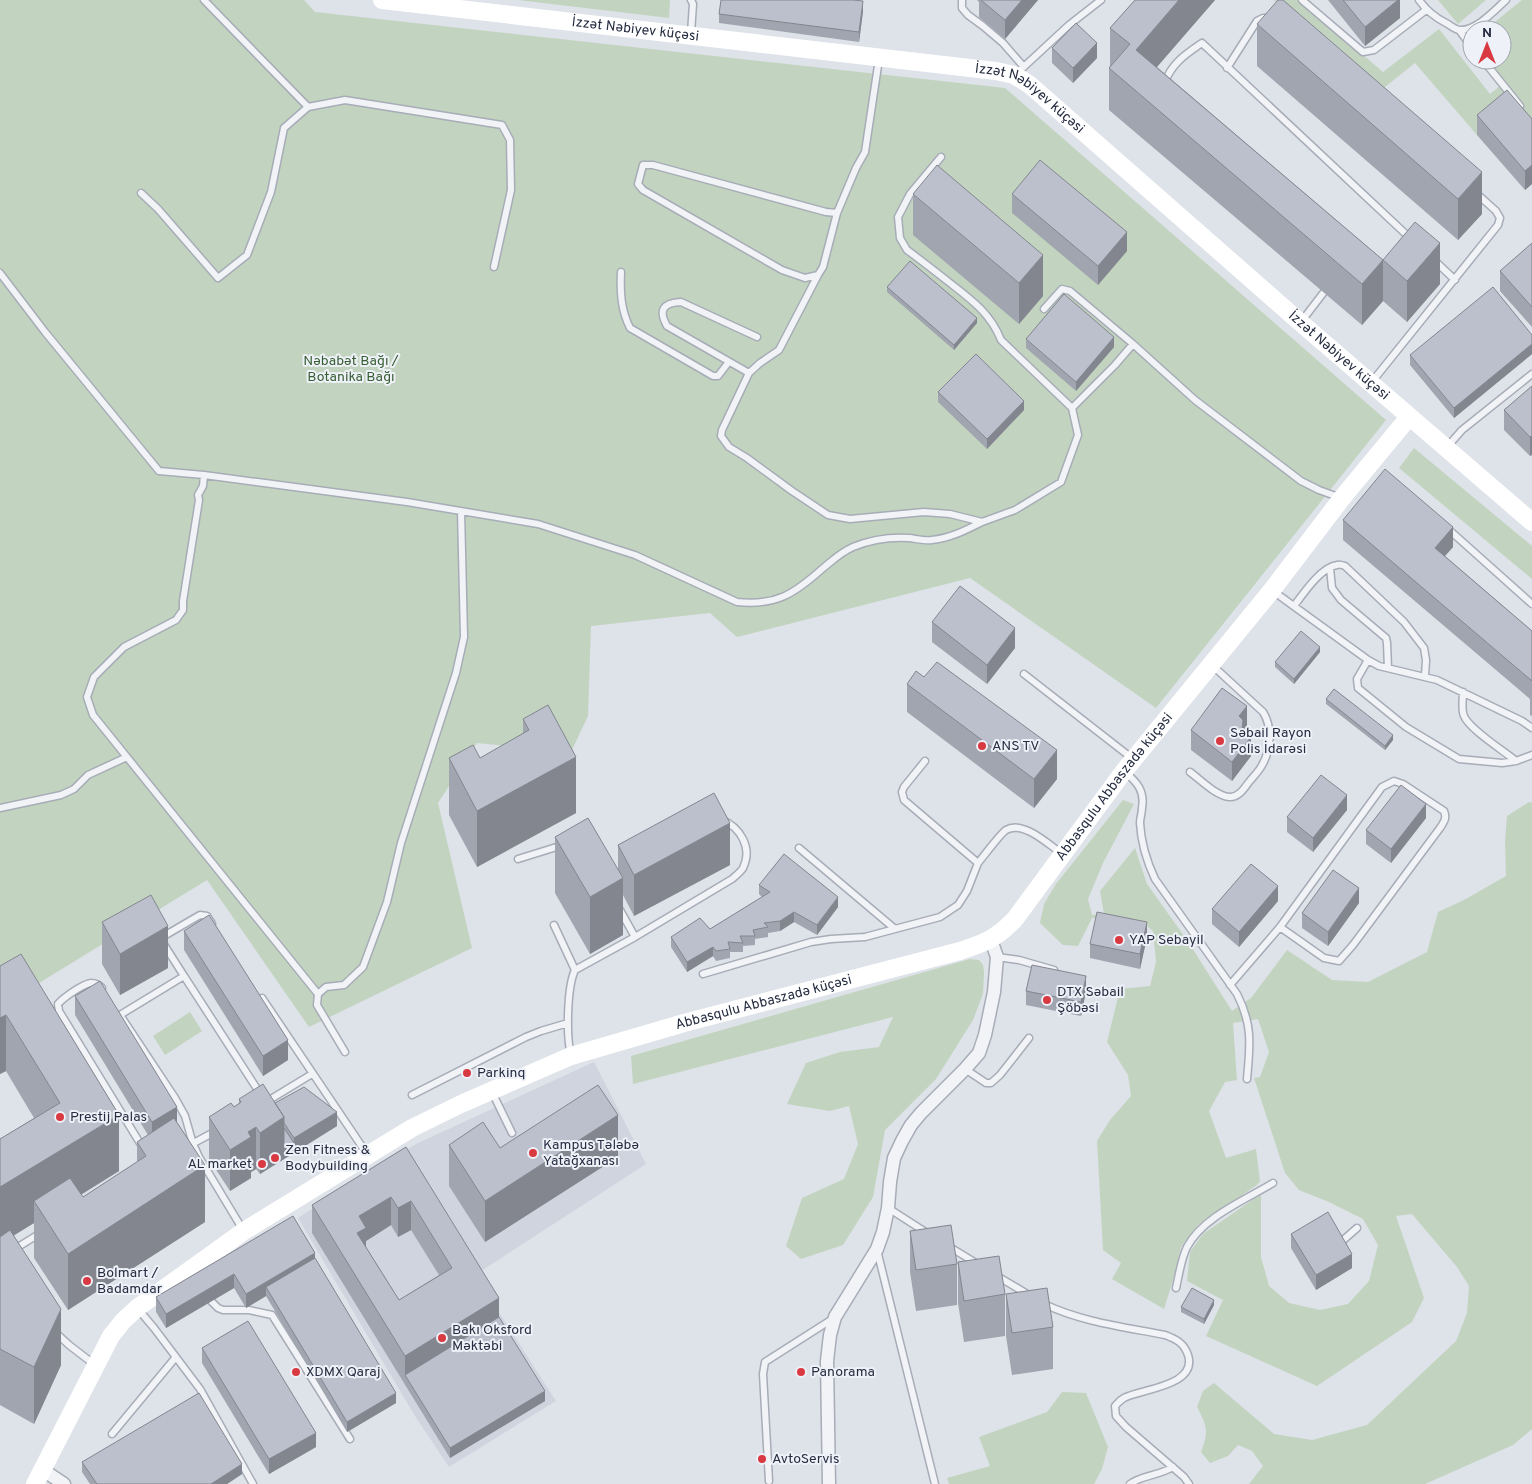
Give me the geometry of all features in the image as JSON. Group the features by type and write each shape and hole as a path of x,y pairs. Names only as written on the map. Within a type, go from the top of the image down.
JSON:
{"street":[{"name":"İzzət Nəbiyev küçəsi","path":"382,0 879,58 996,71 1019,71 1030,85 1301,324 1532,522"},
{"name":"Abbasqulu Abbaszadə küçəsi","path":"39,1477 111,1336 123,1320 137,1308 188,1276 244,1231 435,1116 571,1056 684,1023 960,951 991,940 1004,930 1015,919 1128,765 1212,665 1342,498 1409,417"},
{"path":"829,1484 827,1361 830,1335 835,1317 877,1249 888,1208 894,1158 906,1133 921,1113 965,1069 978,1053 985,1035 994,992 997,957 991,940"},
{"path":"39,1477 64,1484"}],"lane":[{"path":"204,0 308,106"},
{"path":"691,0 693,4 691,36"},
{"path":"962,0 962,8 968,15 1003,43 1019,71 1069,25 1101,0"},
{"path":"1302,0 1363,52 1374,50 1426,10"},
{"path":"1419,0 1426,10 1462,34"},
{"path":"1459,30 1471,28 1506,0"},
{"path":"1227,68 1257,21 1263,18 1274,19"},
{"path":"1166,90 1164,83 1180,58 1202,43 1417,244"},
{"path":"879,58 865,152 856,168 838,213 823,267 779,350 760,363 749,374 722,430 721,436 728,446 828,515 850,519 924,512 950,514 982,522"},
{"path":"1491,70 1526,113"},
{"path":"140,193 158,209 218,278 247,255 271,192 284,128 308,106 345,100 502,125 510,140 511,190 494,267"},
{"path":"0,273 45,332 159,471 204,475 407,502 538,524 635,555 737,602 768,602 784,597 801,588 838,555 853,547 896,538 930,540 958,534 982,522 1015,510 1061,482 1078,435 1072,408 1001,340 990,319 978,305 908,250 900,238 898,217 910,194 941,158"},
{"path":"818,275 805,278 782,270 643,190 638,184 643,165 653,165 826,212 838,213"},
{"path":"1370,384 1498,225 1500,218 1496,211 1467,185"},
{"path":"1429,256 1455,280"},
{"path":"621,272 620,294 624,315 630,328 713,376 718,376 728,362"},
{"path":"1044,309 1062,289 1070,291 1133,344 1194,400 1301,480 1319,490 1342,498"},
{"path":"1301,324 1324,292"},
{"path":"749,374 667,326 662,316 662,310 667,305 681,302 757,337"},
{"path":"1072,408 1133,344"},
{"path":"1446,448 1462,430 1532,374"},
{"path":"204,475 203,486 198,495 183,610 176,620 124,646 94,677 86,697 93,715 318,994"},
{"path":"345,1052 317,1005 318,994 326,987 344,984 363,967 387,902 401,843 456,673 464,637 461,511"},
{"path":"1440,521 1532,604"},
{"path":"1294,606 1318,576 1336,565 1345,566 1404,622 1424,648 1426,660 1425,676"},
{"path":"1330,568 1332,588 1341,600 1386,638 1388,668"},
{"path":"1272,590 1368,660 1388,668 1437,680 1522,721 1532,728"},
{"path":"1368,660 1357,679 1356,684 1358,688 1406,727 1459,759 1502,763 1516,761 1532,755"},
{"path":"1190,772 1221,795 1231,798 1239,794 1262,766 1268,751 1270,727 1263,712 1212,665"},
{"path":"1024,674 1128,765 1138,783 1142,792 1143,805 1140,822 1147,864 1155,879 1230,984 1244,1007 1249,1027 1250,1046 1247,1079"},
{"path":"1463,692 1464,717 1471,726 1516,761"},
{"path":"0,808 61,795 74,789 88,775 127,757"},
{"path":"924,761 904,788 902,792 904,800 978,863"},
{"path":"1230,984 1280,927 1382,787 1394,781 1403,784 1444,811 1446,815 1444,821 1339,961 1324,958 1280,927"},
{"path":"571,1056 567,1037 572,977 575,970 635,937 732,879 742,870 746,855 744,840 736,828 730,824 722,820 712,820"},
{"path":"704,974 811,942 865,937 940,917 958,905 967,891 978,863 1006,830 1015,828 1028,830 1062,854"},
{"path":"518,859 569,844"},
{"path":"799,848 895,929"},
{"path":"616,904 635,937"},
{"path":"218,933 207,916 200,915 164,936 163,942 266,1102"},
{"path":"554,925 575,970"},
{"path":"997,957 1019,960 1064,974"},
{"path":"120,1015 184,976"},
{"path":"105,993 94,982 88,984 63,998 58,1004 59,1011 149,1158"},
{"path":"257,991 368,1155"},
{"path":"115,1008 175,1098 185,1116 199,1157 244,1231"},
{"path":"412,1095 540,1031 568,1023"},
{"path":"965,1069 986,1083 991,1083 1028,1038"},
{"path":"258,1107 312,1074"},
{"path":"492,1090 512,1133"},
{"path":"185,1148 225,1125"},
{"path":"1176,1288 1187,1248 1199,1230 1212,1219 1273,1183"},
{"path":"888,1208 936,1238"},
{"path":"1341,1242 1356,1228"},
{"path":"11,1263 3,1255 46,1230"},
{"path":"944,1243 984,1268"},
{"path":"877,1249 935,1484"},
{"path":"993,1273 1042,1303 1063,1313 1178,1340 1188,1355 1189,1364 1184,1375 1166,1386 1139,1392 1122,1399 1115,1406 1116,1416 1126,1427 1173,1467 1189,1484"},
{"path":"198,1287 218,1308 223,1310 260,1312 272,1315 350,1439"},
{"path":"137,1308 200,1389 253,1484"},
{"path":"769,1481 763,1374 765,1362 835,1317"},
{"path":"53,1327 58,1336 96,1366"},
{"path":"112,1434 176,1357"},
{"path":"1130,1484 1173,1467"}],"shaded area":[{"name":"Bakı Oksford Məktəbi","path":"594,1062 646,1164 475,1275 556,1401 449,1467 415,1416 298,1218 363,1175 418,1143"}],"green space":[{"name":"Nəbabət Bağı / Botanika Bağı","path":"0,0 304,0 315,12 1005,88 1386,420 1156,708 970,578 737,637 710,613 591,626 588,716 571,752 477,743 438,803 472,948 309,1027 207,880 0,1007"},
{"path":"518,0 670,0 669,18"},
{"path":"1274,0 1299,0 1383,72 1439,29 1462,58 1462,70 1471,70 1490,94 1500,86 1487,70 1512,70 1512,20 1497,20 1522,0 1532,0 1532,139 1507,109 1477,135 1415,63 1380,91"},
{"path":"1438,0 1486,0 1462,20 1458,24"},
{"path":"1414,448 1532,546 1532,579 1399,468"},
{"path":"1123,800 1134,804 1103,863 1088,899 1092,915 1104,914 1100,891 1135,848 1147,884 1187,940 1232,1011 1251,998 1287,950 1332,980 1368,982 1427,952 1438,912 1464,900 1506,876 1505,842 1507,816 1529,802 1532,803 1532,1429 1513,1445 1425,1484 1249,1484 1263,1466 1252,1451 1238,1445 1228,1456 1210,1463 1201,1452 1206,1429 1197,1407 1203,1391 1214,1383 1274,1434 1312,1440 1367,1425 1456,1341 1467,1313 1469,1286 1457,1267 1412,1214 1396,1216 1424,1298 1412,1322 1317,1386 1206,1336 1223,1300 1187,1281 1190,1252 1203,1234 1261,1194 1261,1257 1269,1286 1289,1303 1320,1310 1348,1304 1369,1281 1378,1245 1363,1219 1299,1190 1285,1173 1254,1078 1260,1077 1269,1052 1258,1019 1233,1023 1237,1080 1225,1082 1209,1111 1226,1158 1256,1149 1260,1181 1257,1185 1198,1225 1181,1247 1164,1309 1112,1279 1121,1263 1103,1250 1097,1141 1110,1120 1131,1096 1128,1075 1107,1042 1120,989 1150,986 1156,962 1153,931 1140,920 1092,918 1078,946 1063,945 1040,923 1044,904 1056,884"},
{"path":"970,959 979,960 983,965 984,972 983,994 973,1020 936,1079 885,1130 873,1197 843,1245 801,1259 786,1246 802,1198 844,1179 858,1144 849,1106 830,1111 787,1104 806,1063 840,1052 879,1047 893,1017 633,1084 631,1056"},
{"path":"190,1012 202,1031 165,1055 153,1036"},
{"path":"1062,1392 1086,1393 1108,1447 1102,1469 1094,1484 949,1484 947,1478 990,1466 979,1437 1047,1412"}],"building":[{"path":"721,0 863,1 859,32 719,14"},
{"path":"981,0 1022,0 1005,20"},
{"path":"1135,0 1179,0 1136,50 1383,260 1362,284 1109,68 1130,44 1110,28"},
{"path":"1278,0 1283,0 1482,172 1458,199 1257,24"},
{"path":"1343,0 1398,0 1365,27"},
{"path":"1076,23 1097,43 1073,68 1052,48"},
{"path":"1507,90 1532,119 1532,165 1525,171 1477,115"},
{"path":"1040,160 1127,232 1098,266 1012,194"},
{"path":"937,165 1043,255 1019,283 913,194"},
{"path":"1415,222 1440,243 1407,281 1383,260"},
{"path":"1532,243 1532,307 1500,271"},
{"path":"910,261 977,318 954,345 887,287"},
{"path":"1493,287 1532,335 1532,344 1454,408 1410,355"},
{"path":"1064,294 1114,337 1076,382 1026,339"},
{"path":"976,354 1024,401 987,439 938,392"},
{"path":"1532,386 1532,436 1530,437 1504,410"},
{"path":"1385,469 1453,527 1435,548 1532,631 1532,681 1343,520"},
{"path":"960,586 1015,628 987,665 932,622"},
{"path":"1301,631 1320,647 1294,679 1275,662"},
{"path":"937,662 1057,750 1034,779 907,684 916,671 924,677"},
{"path":"1222,688 1247,706 1239,716 1243,720 1242,730 1251,737 1232,762 1191,730"},
{"path":"1334,689 1393,735 1385,746 1326,699"},
{"path":"548,705 576,757 477,811 449,758 473,745 480,758 529,730 523,719"},
{"path":"1321,775 1347,795 1313,838 1287,817"},
{"path":"1401,785 1426,804 1391,849 1366,830"},
{"path":"714,793 730,823 634,875 618,845"},
{"path":"588,818 623,878 590,897 555,837"},
{"path":"784,854 838,897 817,925 794,912 780,921 764,923 768,927 753,930 755,936 740,936 743,943 728,942 730,949 716,951 713,947 687,962 671,937 700,918 710,929 770,892 759,885"},
{"path":"1251,864 1278,886 1239,932 1212,909"},
{"path":"1333,870 1359,888 1328,932 1302,913"},
{"path":"151,895 168,926 120,954 102,922"},
{"path":"1097,912 1147,922 1140,954 1090,944"},
{"path":"209,915 288,1040 263,1056 184,931"},
{"path":"21,954 119,1115 0,1187 0,1139 60,1103 6,1015 0,1018 0,966"},
{"path":"1032,965 1086,976 1081,1002 1026,991"},
{"path":"100,981 177,1107 152,1122 75,996"},
{"path":"263,1084 284,1117 260,1133 256,1127 248,1132 251,1137 230,1150 209,1117 231,1103 234,1107 241,1102 239,1099"},
{"path":"598,1085 618,1115 485,1201 449,1145 483,1122 500,1148"},
{"path":"304,1087 337,1112 294,1138 284,1123 284,1117 275,1103"},
{"path":"174,1118 205,1165 68,1254 34,1201 70,1178 83,1197 146,1156 137,1142"},
{"path":"284,1128 294,1143 284,1149"},
{"path":"406,1147 499,1298 405,1356 312,1205","holes":["391,1197 398,1208 411,1201 452,1268 399,1300 357,1233 366,1228 359,1216"]},
{"path":"1328,1212 1352,1254 1316,1275 1291,1234"},
{"path":"293,1216 315,1253 246,1294 234,1274 166,1314 156,1297"},
{"path":"951,1225 957,1264 916,1270 910,1231"},
{"path":"10,1230 61,1309 34,1367 0,1349 0,1237"},
{"path":"999,1256 1005,1294 964,1301 958,1262"},
{"path":"315,1258 396,1393 347,1422 266,1287"},
{"path":"1047,1288 1053,1327 1012,1333 1006,1294"},
{"path":"1192,1288 1214,1300 1204,1319 1181,1307"},
{"path":"499,1317 545,1391 450,1448 405,1375"},
{"path":"248,1321 316,1433 269,1459 202,1348"},
{"path":"199,1393 242,1464 211,1484 97,1484 82,1462"}],"place":[{"name":"Səbail Rayon Polis İdarəsi","path":"1220,741"},
{"name":"ANS TV","path":"982,746"},
{"name":"YAP Sebayil","path":"1119,940"},
{"name":"DTX Səbail Şöbəsi","path":"1047,1000"},
{"name":"Parkinq","path":"467,1073"},
{"name":"Prestij Palas","path":"60,1117"},
{"name":"Kampus Tələbə Yatağxanası","path":"533,1153"},
{"name":"Zen Fitness & Bodybuilding","path":"275,1158"},
{"name":"AL market","path":"262,1164"},
{"name":"Bolmart / Badamdar","path":"87,1281"},
{"name":"Bakı Oksford Məktəbi","path":"442,1338"},
{"name":"XDMX Qaraj","path":"296,1372"},
{"name":"Panorama","path":"801,1372"},
{"name":"AvtoServis","path":"762,1459"}]}
